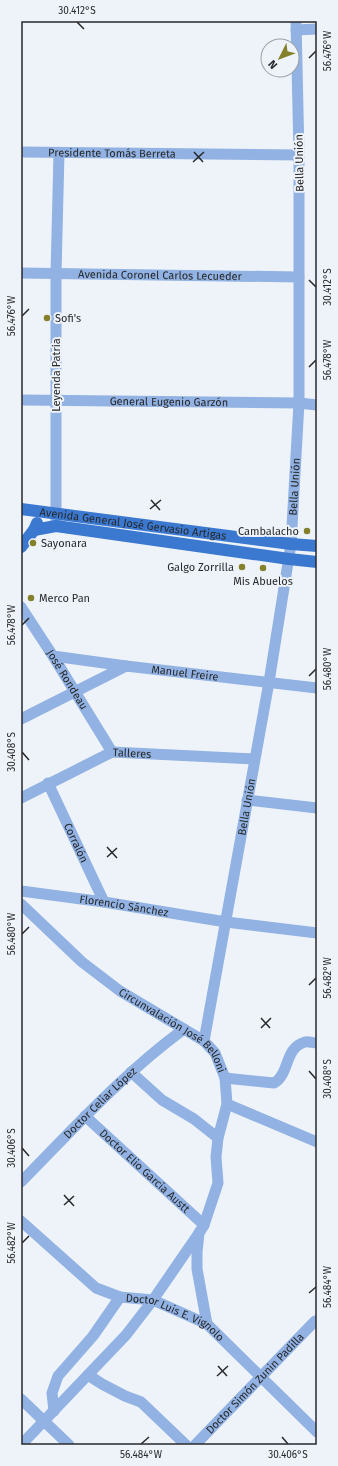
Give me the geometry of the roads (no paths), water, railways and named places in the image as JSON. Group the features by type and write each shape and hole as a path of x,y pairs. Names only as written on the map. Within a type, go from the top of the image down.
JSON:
{"main road":[{"name":"Avenida General José Gervasio Artigas","path":"27,510 291,544 317,546"},
{"path":"21,547 34,530 37,519 27,510"},
{"name":"Avenida General José Gervasio Artigas","path":"34,530 56,526 317,562"}],"street":[{"path":"296,26 317,29"},
{"name":"Bella Unión","path":"204,1040 269,682 291,544 299,403 299,155 296,26"},
{"name":"Presidente Tomás Berreta","path":"21,152 299,155"},
{"name":"Leyenda Patria","path":"56,526 56,274 59,153"},
{"name":"Avenida Coronel Carlos Lecueder","path":"21,273 299,278"},
{"name":"General Eugenio Garzón","path":"21,400 299,403 317,405"},
{"name":"José Rondeau","path":"21,607 54,656 112,752"},
{"name":"Manuel Freire","path":"54,656 126,666 317,688"},
{"path":"21,719 126,666"},
{"name":"Talleres","path":"21,798 48,783 112,752 254,759"},
{"name":"Corralón","path":"48,783 104,902"},
{"path":"247,800 317,808"},
{"name":"Florencio Sánchez","path":"21,891 104,902 226,922 317,933"},
{"name":"Circunvalación José Belloni","path":"22,910 82,962 120,991 204,1040 215,1053 225,1078 226,1104 218,1138 216,1157 218,1183 201,1229"},
{"name":"Doctor Celiar López","path":"21,1182 84,1116 156,1049 184,1029"},
{"path":"225,1078 274,1083 280,1079 289,1055 298,1046 305,1042 317,1043"},
{"path":"131,1072 162,1100 194,1119 218,1138"},
{"path":"226,1104 317,1142"},
{"name":"Doctor Elio García Austt","path":"84,1116 201,1229"},
{"name":"Doctor Luis E. Vignolo","path":"21,1221 96,1288 120,1297 153,1300 207,1324 260,1378 317,1432"},
{"path":"21,1445 126,1335 153,1300 201,1229"},
{"path":"201,1229 197,1252 197,1269 207,1324"},
{"path":"54,1411 52,1393 58,1376 93,1336 120,1297"},
{"name":"Doctor Simón Zunin Padilla","path":"195,1445 315,1321"},
{"path":"88,1375 125,1396 141,1402 186,1445"},
{"path":"21,1398 69,1445"}],"place":[{"name":"Sofi's","path":"47,318"},
{"name":"Cambalacho","path":"307,531"},
{"name":"Sayonara","path":"33,543"},
{"name":"Galgo Zorrilla","path":"242,567"},
{"name":"Mis Abuelos","path":"263,568"},
{"name":"Merco Pan","path":"31,598"}]}
